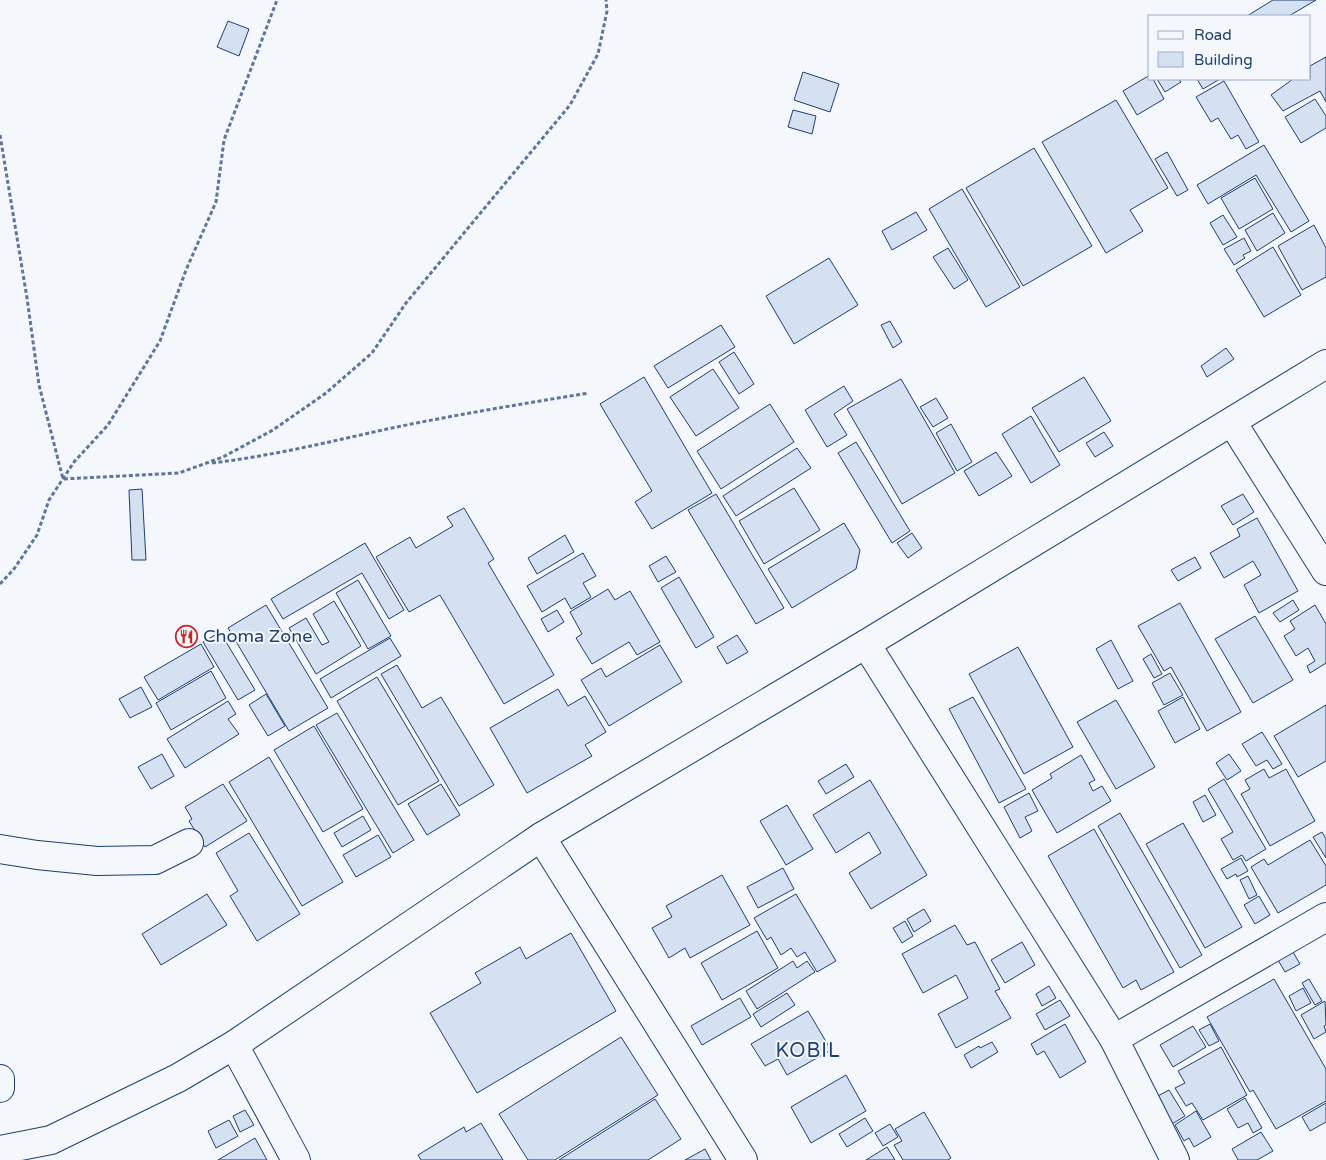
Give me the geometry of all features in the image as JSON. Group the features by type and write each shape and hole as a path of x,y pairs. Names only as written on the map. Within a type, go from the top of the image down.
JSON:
{"street":[{"path":"0,1150 51,1140 178,1078 234,1046 541,837 866,644 1326,364"},
{"path":"1232,422 1326,571"},
{"path":"866,644 1114,1039 1175,1160"},
{"path":"541,837 742,1160"},
{"path":"0,849 97,861 155,860 189,843"},
{"path":"1114,1039 1326,918"},
{"path":"234,1046 296,1160"},
{"path":"0,1080 0,1088"}],"path":[{"path":"0,584 14,569 37,535 49,500 74,462 108,425 160,341 186,270 216,202 224,140 277,0"},
{"path":"63,479 179,473 223,457 273,430 326,393 372,354 406,303 570,104 598,54 607,11 606,0"},
{"path":"0,136 27,298 38,384 63,479"},
{"path":"204,464 298,449 503,406 589,393"}],"building":[{"path":"1273,0 1316,0 1291,15 1249,15"},
{"path":"228,21 249,29 239,56 217,47"},
{"path":"1326,57 1326,102 1320,91 1283,111 1271,95 1292,80 1311,80 1311,65"},
{"path":"803,72 839,84 830,112 794,100"},
{"path":"1148,76 1148,80 1154,80 1164,99 1137,115 1123,91"},
{"path":"1158,80 1180,80 1181,82 1165,92"},
{"path":"1198,80 1218,80 1203,89"},
{"path":"1224,81 1259,142 1246,149 1238,135 1231,139 1218,118 1211,122 1196,97"},
{"path":"1315,99 1326,116 1326,128 1301,143 1285,117"},
{"path":"1116,100 1168,188 1130,210 1143,231 1106,253 1042,142"},
{"path":"793,110 816,116 812,134 788,127"},
{"path":"1264,145 1309,221 1291,232 1256,175 1208,204 1197,185"},
{"path":"1034,148 1092,246 1023,286 966,188"},
{"path":"1167,152 1188,190 1177,196 1155,159"},
{"path":"1255,178 1273,209 1239,229 1221,198"},
{"path":"962,189 1020,287 986,307 929,209"},
{"path":"916,212 927,230 892,250 882,231"},
{"path":"1273,213 1285,233 1257,251 1245,230"},
{"path":"1223,215 1237,237 1223,245 1210,223"},
{"path":"1314,225 1326,248 1326,277 1302,290 1278,246"},
{"path":"1244,238 1251,251 1243,255 1245,258 1234,265 1224,249"},
{"path":"1273,247 1301,295 1264,317 1236,270"},
{"path":"948,248 968,280 954,289 933,257"},
{"path":"829,258 858,305 794,344 766,296"},
{"path":"890,321 902,342 893,348 881,325"},
{"path":"721,325 735,347 668,388 654,366"},
{"path":"1226,348 1234,359 1207,377 1201,366"},
{"path":"734,352 754,384 739,394 719,362"},
{"path":"713,369 739,408 696,436 670,397"},
{"path":"644,377 712,493 652,529 635,502 652,491 600,404"},
{"path":"1084,377 1111,421 1059,452 1032,408"},
{"path":"901,379 955,473 902,504 847,409"},
{"path":"844,386 853,401 834,414 847,435 827,447 805,410"},
{"path":"936,398 948,418 933,427 920,407"},
{"path":"770,404 794,442 721,489 697,451"},
{"path":"1031,416 1060,465 1031,483 1002,434"},
{"path":"951,424 972,462 957,471 936,433"},
{"path":"1104,432 1113,446 1095,457 1086,443"},
{"path":"856,442 910,531 892,543 838,453"},
{"path":"797,448 811,468 736,516 723,496"},
{"path":"996,452 1012,476 979,496 964,471"},
{"path":"794,488 820,530 764,564 739,521"},
{"path":"142,489 146,560 132,560 129,490"},
{"path":"716,494 784,608 756,624 688,510"},
{"path":"1243,494 1254,512 1233,525 1221,506"},
{"path":"464,508 494,559 488,563 554,675 504,704 440,595 409,612 376,557 410,537 416,548 453,526 447,517"},
{"path":"1257,518 1298,591 1259,613 1244,585 1261,575 1253,561 1224,578 1210,553 1240,536 1237,529"},
{"path":"844,523 860,550 856,569 792,608 768,569"},
{"path":"912,533 922,548 908,558 897,543"},
{"path":"565,535 574,552 537,574 528,558"},
{"path":"365,543 404,610 389,619 362,573 283,619 271,599"},
{"path":"583,553 596,576 583,583 591,597 571,609 565,598 542,612 527,586"},
{"path":"666,556 676,572 658,582 649,566"},
{"path":"1195,557 1201,568 1178,581 1171,570"},
{"path":"679,577 714,637 696,648 661,588"},
{"path":"358,580 391,636 368,649 336,593"},
{"path":"608,589 615,600 630,591 660,642 637,655 629,642 592,664 576,638 582,634 570,612"},
{"path":"1293,600 1299,610 1280,622 1273,613"},
{"path":"334,601 361,646 316,674 289,628 306,618 322,645 329,642 313,614"},
{"path":"1180,603 1241,712 1207,731 1171,667 1164,671 1138,626"},
{"path":"266,605 328,708 289,731 228,628"},
{"path":"1315,605 1326,624 1326,663 1310,673 1307,666 1315,661 1308,648 1296,656 1284,636 1295,629 1290,621"},
{"path":"557,610 564,622 548,632 541,619"},
{"path":"1255,616 1293,680 1253,703 1215,639"},
{"path":"220,632 255,690 238,700 203,642"},
{"path":"737,635 748,652 727,664 717,647"},
{"path":"390,638 401,656 331,698 320,679"},
{"path":"1111,640 1133,681 1118,689 1096,649"},
{"path":"201,644 214,667 158,700 144,677"},
{"path":"660,645 682,682 609,726 581,680 601,668 606,677"},
{"path":"1018,647 1073,747 1024,774 969,674"},
{"path":"1151,654 1162,674 1154,678 1143,659"},
{"path":"397,665 422,708 441,697 494,785 459,806 381,674"},
{"path":"211,671 226,698 171,730 156,703"},
{"path":"1170,673 1183,695 1164,705 1152,683"},
{"path":"377,677 439,781 398,805 337,701"},
{"path":"141,687 152,707 130,718 119,699"},
{"path":"558,689 568,706 585,696 606,732 585,745 592,756 527,793 490,728"},
{"path":"266,694 285,726 268,736 249,705"},
{"path":"973,697 1026,789 999,803 949,709"},
{"path":"1183,697 1200,729 1175,743 1158,711"},
{"path":"1116,700 1155,767 1116,789 1077,722"},
{"path":"228,701 236,714 228,719 239,734 185,768 167,739"},
{"path":"1326,705 1326,761 1298,777 1274,736"},
{"path":"337,713 414,840 393,853 316,725"},
{"path":"314,726 363,809 323,832 274,750"},
{"path":"1262,732 1282,764 1273,769 1267,760 1256,766 1242,744"},
{"path":"162,754 174,776 151,789 138,767"},
{"path":"1229,754 1241,771 1227,780 1216,763"},
{"path":"1081,755 1095,780 1089,783 1093,791 1102,786 1111,801 1057,833 1032,790 1052,778 1050,774"},
{"path":"269,757 343,882 302,906 229,782"},
{"path":"846,764 854,777 826,794 818,781"},
{"path":"1264,769 1269,778 1286,769 1315,821 1270,846 1241,794 1250,789 1245,780"},
{"path":"1224,779 1266,849 1246,861 1242,855 1233,860 1221,839 1233,832 1208,789"},
{"path":"870,780 927,875 871,909 849,873 881,853 869,832 836,853 813,815"},
{"path":"223,784 247,821 205,847 189,821 192,819 185,807"},
{"path":"441,784 460,815 427,835 408,804"},
{"path":"1029,793 1038,811 1025,817 1032,831 1020,838 1004,807"},
{"path":"1205,795 1216,815 1203,822 1193,802"},
{"path":"787,805 813,849 786,865 760,821"},
{"path":"1120,813 1202,955 1180,968 1098,826"},
{"path":"363,816 371,830 342,847 334,833"},
{"path":"1183,823 1242,927 1205,948 1146,844"},
{"path":"1094,829 1174,972 1141,990 1136,980 1123,988 1048,856"},
{"path":"1322,832 1326,839 1326,858 1313,837"},
{"path":"249,833 300,914 257,941 230,896 238,891 216,853"},
{"path":"378,835 391,857 356,877 343,855"},
{"path":"1310,840 1326,866 1326,885 1278,913 1251,867 1264,859 1268,865"},
{"path":"1241,858 1248,871 1237,877 1236,874 1227,879 1221,869"},
{"path":"783,868 794,889 758,908 747,887"},
{"path":"722,875 750,925 690,958 685,948 669,958 652,928 672,917 666,906"},
{"path":"1248,876 1257,895 1249,899 1240,880"},
{"path":"207,894 227,925 161,965 142,934"},
{"path":"796,894 836,961 817,972 805,952 797,957 791,948 781,955 771,937 767,940 754,918"},
{"path":"1259,896 1270,915 1255,924 1244,905"},
{"path":"924,909 931,921 914,932 907,919"},
{"path":"905,921 913,936 902,943 893,928"},
{"path":"955,925 967,945 975,942 1000,989 995,991 1011,1018 956,1048 938,1014 968,998 956,975 923,993 902,954"},
{"path":"757,931 778,968 722,1000 701,963"},
{"path":"571,933 616,1011 477,1093 430,1013 481,983 475,973 520,947 526,959"},
{"path":"1022,942 1035,965 1005,983 991,960"},
{"path":"1293,952 1300,964 1285,972 1278,960"},
{"path":"793,961 797,968 807,961 815,972 757,1009 746,991"},
{"path":"1274,979 1326,1069 1326,1101 1276,1129 1253,1090 1250,1092 1207,1017"},
{"path":"1309,979 1322,1001 1315,1005 1302,983"},
{"path":"1049,986 1056,998 1042,1006 1036,994"},
{"path":"1303,988 1311,1003 1296,1011 1289,996"},
{"path":"787,993 795,1005 761,1027 753,1014"},
{"path":"740,998 751,1017 702,1045 691,1026"},
{"path":"1060,1000 1070,1016 1045,1030 1036,1014"},
{"path":"1325,1001 1326,1025 1324,1026 1326,1032 1314,1039 1301,1015"},
{"path":"808,1011 831,1050 787,1075 778,1059 765,1066 751,1044"},
{"path":"1065,1024 1086,1062 1060,1078 1044,1051 1037,1055 1031,1044"},
{"path":"1210,1024 1219,1041 1209,1046 1199,1030"},
{"path":"1193,1026 1206,1047 1173,1067 1160,1045"},
{"path":"621,1037 658,1095 555,1160 528,1160 499,1114"},
{"path":"992,1042 998,1052 971,1068 964,1055 979,1046 980,1048"},
{"path":"1221,1047 1247,1095 1203,1120 1192,1103 1186,1106 1175,1088 1185,1083 1178,1071"},
{"path":"846,1075 866,1111 811,1143 791,1107"},
{"path":"1169,1090 1185,1116 1172,1124 1156,1097"},
{"path":"1245,1098 1262,1128 1253,1133 1248,1123 1238,1128 1227,1109"},
{"path":"655,1099 681,1139 648,1160 559,1160"},
{"path":"1326,1103 1326,1122 1310,1131 1302,1117"},
{"path":"245,1110 254,1125 240,1132 233,1116"},
{"path":"1196,1111 1211,1137 1194,1147 1189,1138 1184,1141 1175,1125"},
{"path":"924,1112 951,1158 948,1160 903,1160 894,1145 902,1141 895,1129"},
{"path":"865,1118 873,1131 847,1147 839,1134"},
{"path":"229,1120 238,1136 216,1148 208,1131"},
{"path":"481,1123 503,1160 421,1160 418,1155 464,1127 466,1132"},
{"path":"890,1124 898,1137 883,1146 875,1133"},
{"path":"1261,1132 1273,1151 1257,1160 1238,1160 1232,1149"},
{"path":"255,1138 267,1160 218,1160"},
{"path":"887,1147 895,1160 866,1160"},
{"path":"705,1149 711,1160 685,1160"}],"place":[{"name":"Choma Zone","path":"187,636"}],"district":[{"name":"KOBIL","path":"808,1051"}]}
